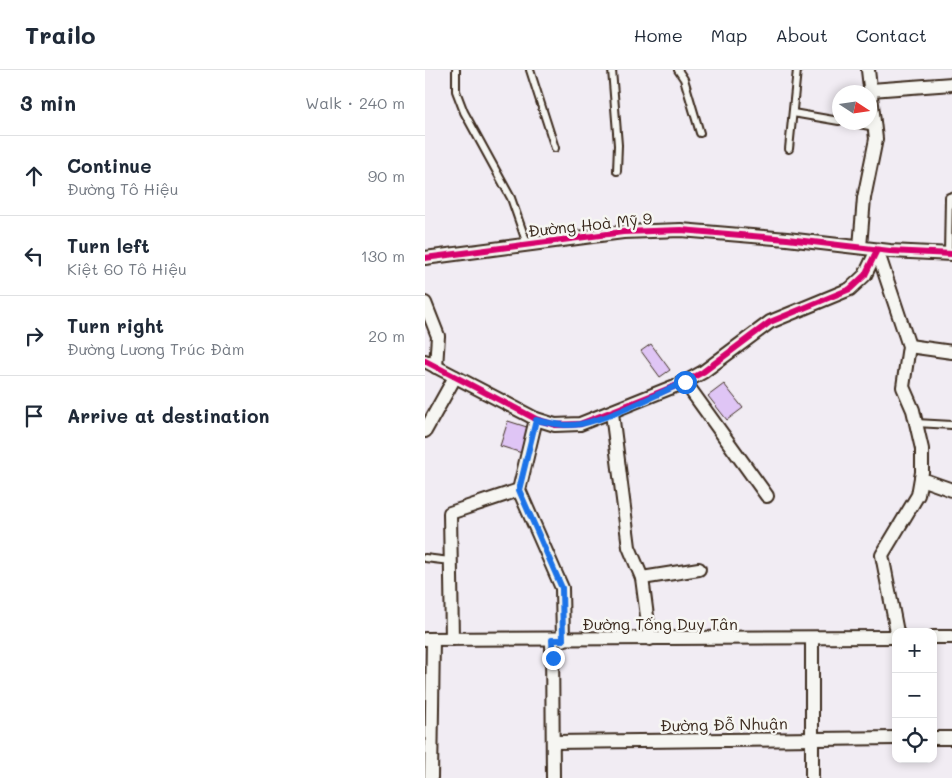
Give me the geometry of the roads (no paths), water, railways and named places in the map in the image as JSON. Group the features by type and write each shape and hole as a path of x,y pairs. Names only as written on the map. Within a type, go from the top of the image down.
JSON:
{"street":[{"path":"868,70 870,85"},
{"path":"877,90 952,84"},
{"path":"860,247 864,198 876,138 875,130"},
{"name":"Đường Hoà Mỹ 9","path":"425,258 623,232 681,230 877,250 950,254"},
{"path":"877,250 909,346 903,387 923,449 918,494 882,555 896,628"},
{"path":"425,303 437,336 430,364 536,420 555,425 580,424 612,413 685,382 703,372 771,322 850,289 865,275 877,250"},
{"path":"909,346 952,352"},
{"path":"425,432 455,377"},
{"path":"685,382 767,496"},
{"path":"612,413 629,547 642,578 650,639"},
{"path":"536,420 519,490 562,588 553,742 553,778"},
{"path":"921,479 952,490"},
{"path":"452,639 449,513 519,490"},
{"path":"642,578 699,569"},
{"name":"Đường Tống Duy Tân","path":"429,639 812,639 892,637"},
{"path":"937,637 952,637"},
{"path":"429,639 431,778"},
{"path":"812,639 812,778"},
{"name":"Đường Đỗ Nhuận","path":"553,742 892,738"},
{"path":"937,738 952,738"}],"lane":[{"path":"456,70 456,91 464,112 511,198 527,244"},
{"path":"531,70 555,148"},
{"path":"612,70 619,145 617,171"},
{"path":"678,70 684,79 700,133"},
{"path":"789,149 797,70"},
{"path":"793,113 832,120"},
{"path":"950,254 949,197 952,196"},
{"path":"916,423 952,425"},
{"path":"425,558 450,561"}]}
